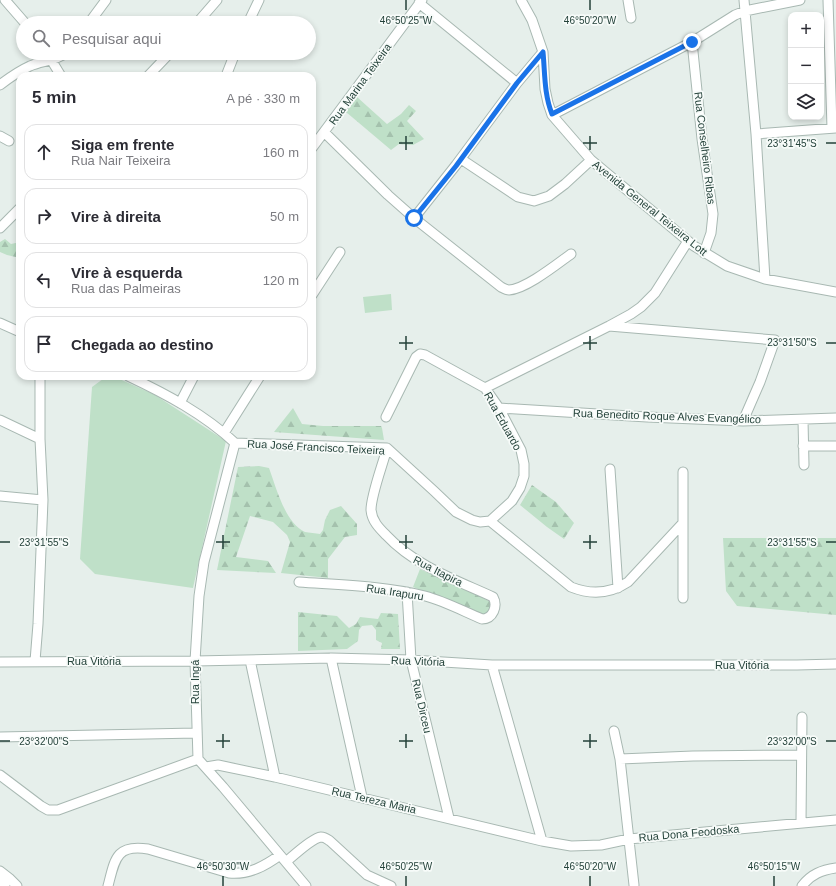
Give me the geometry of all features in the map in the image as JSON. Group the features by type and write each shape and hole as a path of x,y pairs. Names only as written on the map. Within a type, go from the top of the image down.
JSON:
{"street":[{"path":"5,0 19,16"},
{"path":"94,16 106,0"},
{"path":"203,16 217,0"},
{"path":"251,16 259,0"},
{"name":"Avenida General Teixeira Lott","path":"521,0 532,20 543,52 545,89 552,114 591,160 688,241 704,253 727,266 765,279 836,292"},
{"path":"628,0 631,18"},
{"path":"744,0 756,134 765,279"},
{"path":"552,114 692,42 734,15 745,11 800,0"},
{"path":"756,134 834,128 828,0"},
{"path":"421,2 517,83"},
{"name":"Rua Marina Teixeira","path":"316,143 421,2"},
{"name":"Rua Conselheiro Ribas","path":"692,42 702,139 713,214 711,233 704,253"},
{"path":"414,218 461,159 517,83 543,52"},
{"path":"20,72 42,60"},
{"path":"52,60 59,72"},
{"path":"152,72 163,60"},
{"path":"228,72 232,60"},
{"path":"0,85 16,74"},
{"path":"324,132 388,195 414,218 505,289 514,288 532,281 571,254"},
{"path":"0,136 9,141"},
{"path":"461,159 518,197 534,201 549,196 565,184 591,160"},
{"path":"0,228 16,212"},
{"path":"485,388 631,314 649,300 655,293 688,241"},
{"path":"316,289 340,252"},
{"path":"0,323 16,330"},
{"path":"609,326 775,340 760,382 743,421"},
{"name":"Rua Eduardo","path":"386,417 416,358 420,354 425,355 485,388 499,408 521,450 524,464 524,476 520,488 512,501 490,521"},
{"path":"35,661 43,500 40,439 40,380"},
{"path":"137,380 180,403 224,433 235,443"},
{"path":"180,403 192,380"},
{"path":"224,433 257,380"},
{"name":"Rua Benedito Roque Alves Evangélico","path":"499,408 743,421 836,418"},
{"path":"0,420 40,439"},
{"path":"803,420 804,465"},
{"name":"Rua José Francisco Teixeira","path":"235,443 387,448 456,512 472,520 480,522 490,521"},
{"name":"Rua Ingá","path":"198,759 196,733 195,661 198,596 202,574 235,443"},
{"path":"803,446 836,446"},
{"name":"Rua Itapira","path":"387,448 371,509 376,525 410,557 493,598"},
{"path":"610,469 618,588"},
{"path":"683,472 683,598"},
{"path":"0,496 43,500"},
{"path":"490,521 571,587 593,593 618,588 628,582 682,524"},
{"name":"Rua Irapuru","path":"299,582 358,586 407,592 426,597 482,619 486,619 494,611 496,604 493,598"},
{"name":"Rua Dirceu","path":"407,592 411,660 449,818"},
{"path":"331,658 362,798"},
{"name":"Rua Vitória","path":"0,662 195,661 331,658 411,660 492,665 836,664"},
{"path":"250,660 275,777"},
{"path":"492,665 542,841"},
{"path":"801,823 802,717"},
{"path":"614,731 620,759 634,885"},
{"path":"0,738 196,733"},
{"path":"620,759 693,756 801,755"},
{"path":"0,775 41,806 48,810 58,810 198,759 306,886"},
{"name":"Rua Tereza Maria","path":"206,767 218,765 275,777 542,841"},
{"name":"Rua Dona Feodoska","path":"542,841 571,846 601,845 629,839 836,820"},
{"path":"108,886 115,859 121,852 128,849 137,847 148,849 236,874 253,870 283,859 322,837 330,841 367,875 391,886"},
{"path":"802,886 812,875 836,868"},
{"path":"0,871 17,886"},
{"path":"0,877 5,886"}],"green space":[{"path":"357,97 387,124 401,114 409,105 416,111 407,121 424,139 413,145 399,144 391,150 346,112"},
{"path":"5,239 11,244 16,243 16,257 0,252 0,242"},
{"path":"391,294 392,310 365,313 363,297"},
{"path":"102,380 122,380 155,395 226,441 193,588 95,574 80,559 92,387"},
{"path":"293,408 302,424 323,426 381,426 384,440 274,432"},
{"path":"259,466 269,468 282,504 287,513 292,521 305,532 320,534 323,530 325,520 330,510 341,506 357,524 357,535 345,537 328,559 328,578 281,573 290,542 287,535 273,522 250,516 236,557 268,561 276,573 217,570 238,467"},
{"path":"532,485 556,502 574,523 564,539 520,505"},
{"path":"723,538 836,538 836,615 737,606 726,591"},
{"path":"420,569 489,601 492,606 485,616 413,587"},
{"path":"298,612 337,616 349,628 356,624 360,617 378,619 381,613 398,614 400,649 381,649 382,643 376,640 376,630 372,625 362,626 359,630 358,641 347,649 298,651"}],"route":[{"path":"414,218 456,166 517,83 543,52 546,80 545,89 552,114 692,42"}]}
